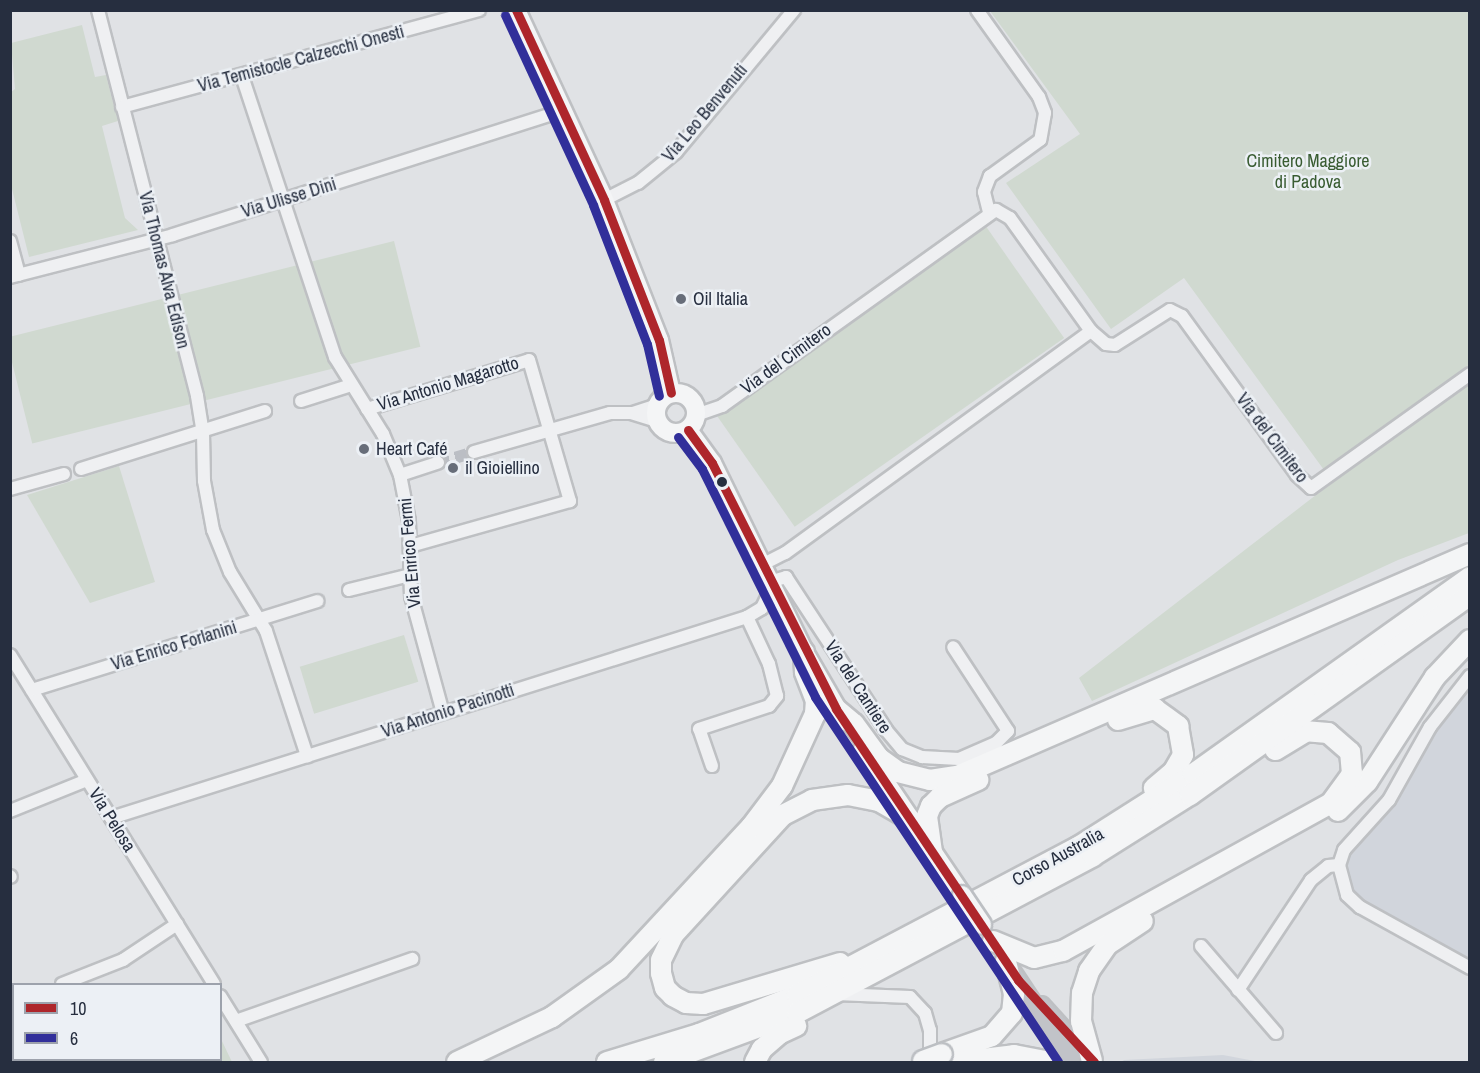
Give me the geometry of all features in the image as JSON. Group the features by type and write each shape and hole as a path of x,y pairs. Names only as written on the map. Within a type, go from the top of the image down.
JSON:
{"highway":[{"path":"836,709 854,724 879,758 898,772 930,780 960,775 1470,554"},
{"name":"Corso Australia","path":"607,1062 747,1016 900,943 1023,877 1176,786 1470,577"},
{"name":"Corso Australia","path":"664,1062 753,1032 836,994 1093,856 1190,795 1470,595"},
{"path":"1093,1062 1081,1021 1082,993 1089,971 1107,945 1128,929 1350,802 1435,677 1470,640"},
{"path":"457,1062 552,1017 619,969 757,820 782,786 814,714 816,700 805,672 804,652"},
{"path":"932,852 927,816 940,796 1138,711 1155,709 1172,718 1182,737 1183,755 1173,772 1023,877"},
{"path":"987,933 1034,958 1051,956 1331,802 1352,774 1350,752 1338,737 1318,730 1307,731 1171,821 1093,856"},
{"path":"900,943 703,1004 686,1003 673,996 665,988 661,973 661,960 672,935 783,815 812,800 848,795 879,801 909,818"},
{"path":"935,1060 992,1036 1012,1013 1014,994 1006,961"},
{"path":"755,1062 762,1048 779,1034 812,1019 836,994"},
{"path":"935,1060 1014,1055 1050,1062"}],"main road":[{"path":"516,10 604,200 659,340 671,393 657,413 670,433 692,422"},
{"path":"671,393 689,398 692,422 804,652 836,709 1072,1062"},
{"path":"1018,980 1093,1062"}],"street":[{"name":"Via Thomas Alva Edison","path":"98,10 203,433 204,481 213,530 230,572 260,619 280,668 307,756"},
{"name":"Via Temistocle Calzecchi Onesti","path":"122,107 479,10"},
{"name":"Via Leo Benvenuti","path":"604,200 638,183 676,152 794,10"},
{"path":"976,10 1039,97 1045,113 1040,140 990,176 984,192 989,212"},
{"name":"Via Enrico Fermi","path":"245,75 335,357 367,409 400,475 410,546 414,612 443,713"},
{"name":"Via Ulisse Dini","path":"15,276 156,240 564,110"},
{"name":"Via del Cimitero","path":"692,422 722,405 989,212 1003,211 1091,331 1106,344 1115,345 1170,310 1182,316 1297,475 1311,488 1470,374"},
{"path":"10,241 15,276"},
{"path":"761,565 785,554 1091,331"},
{"name":"Via Antonio Magarotto","path":"367,409 530,360 570,501 410,546"},
{"path":"301,401 351,385"},
{"path":"81,469 203,433 265,411"},
{"path":"474,452 549,428 610,413 657,413"},
{"path":"400,475 438,463"},
{"path":"10,489 64,474"},
{"path":"349,590 410,575"},
{"name":"Via del Cantiere","path":"771,584 786,577 886,730 902,749 922,758 959,759 996,743 1008,731 953,647"},
{"name":"Via Antonio Pacinotti","path":"111,818 747,617 762,608 771,584"},
{"name":"Via Enrico Forlanini","path":"32,690 316,600"},
{"path":"712,766 699,729 769,706 777,696 769,664 747,617"},
{"name":"Via Pelosa","path":"10,655 213,983"},
{"path":"1470,676 1431,727 1389,800 1344,850 1339,865 1347,895 1360,907 1470,968"},
{"path":"10,811 87,780"},
{"path":"1238,990 1311,880 1328,866 1339,865"},
{"path":"65,983 123,960 177,924"},
{"path":"1201,946 1276,1034"},
{"path":"236,1021 412,959"},
{"name":"Corso Australia","path":"836,994 910,997 925,1013 935,1060"},
{"path":"222,999 261,1062"}],"shaded area":[{"path":"1469,680 1469,958 1369,905 1351,888 1346,860 1352,845"},
{"path":"1223,1055 1260,1062 1121,1062 1124,1060"}],"green space":[{"name":"Cimitero Maggiore di Padova","path":"990,11 1469,11 1469,365 1324,470 1184,278 1111,329 1006,183 1080,134"},
{"path":"82,25 95,77 106,75 118,121 102,126 125,218 138,230 29,257 11,185 10,93 15,89 11,43"},
{"path":"985,225 1064,338 795,527 715,414"},
{"path":"394,241 420,347 32,444 10,354 10,337"},
{"path":"1469,383 1469,533 1398,560 1092,701 1079,678 1312,498"},
{"path":"119,466 155,582 90,603 27,495"},
{"path":"404,635 418,682 314,714 300,667"},
{"path":"222,1041 232,1062 11,1062 222,1061"}],"tunnel":[{"path":"438,463 474,452"}],"transit line":[{"name":"10","path":"516,10 604,200 659,340 671,393"},
{"name":"6","path":"505,15 593,205 647,344 659,396"},
{"name":"10","path":"688,430 712,463 836,709 1018,980 1094,1062"},
{"name":"6","path":"678,437 702,469 815,697 1058,1062"}],"place":[{"name":"Oil Italia","path":"681,299"},
{"name":"Heart Café","path":"364,449"},
{"name":"il Gioiellino","path":"453,468"}]}
